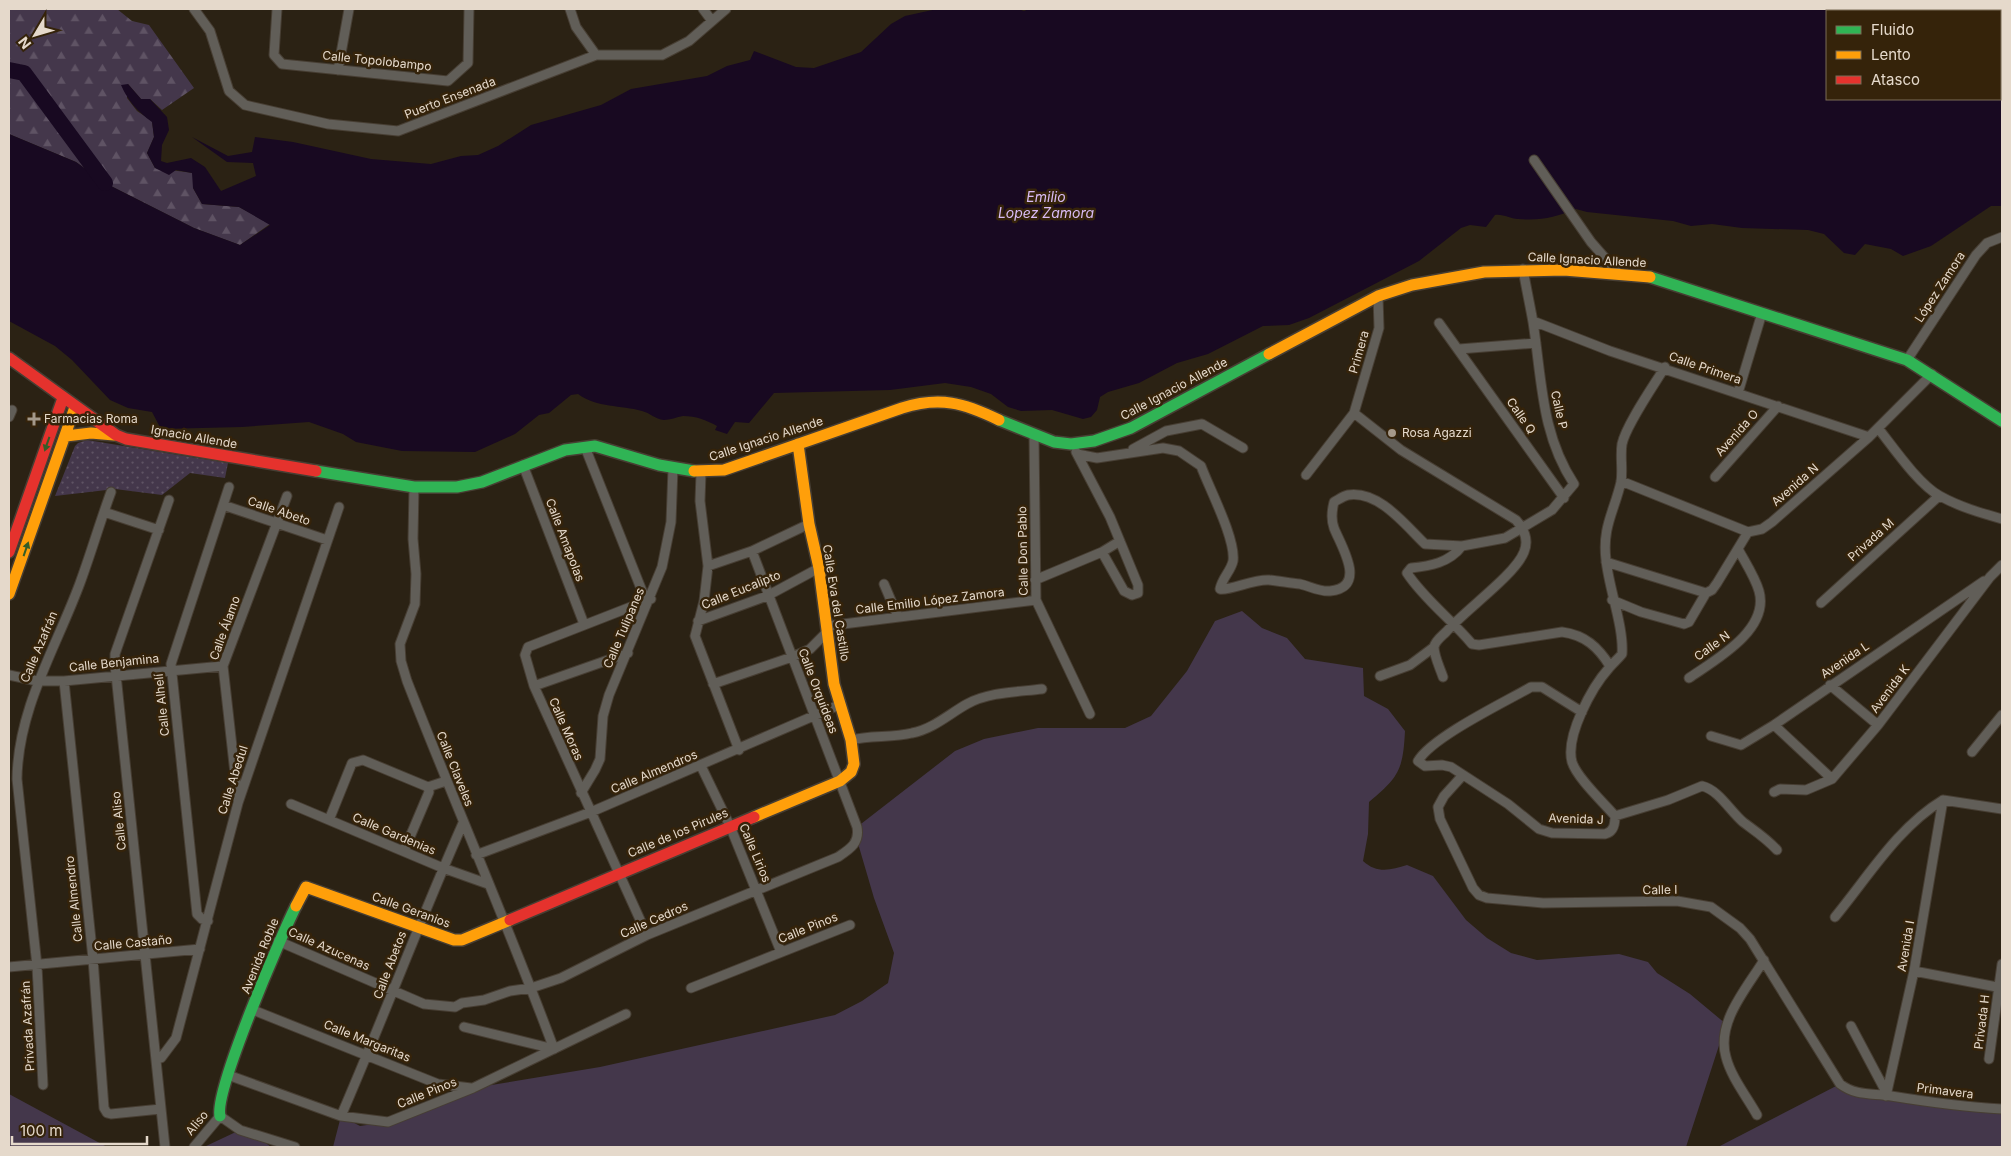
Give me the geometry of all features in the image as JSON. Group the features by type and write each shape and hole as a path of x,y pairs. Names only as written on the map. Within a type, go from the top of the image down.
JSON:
{"street":[{"name":"Puerto Ensenada","path":"194,9 210,31 229,91 245,105 328,124 398,131 596,55 662,55 689,41 726,9"},
{"name":"Calle Topolobampo","path":"278,9 274,55 277,61 282,64 448,81 468,63 469,9"},
{"path":"338,70 349,9"},
{"path":"570,9 576,27 596,55"},
{"path":"703,9 712,21"},
{"path":"1534,160 1591,242 1620,275"},
{"name":"López Zamora","path":"1907,360 1976,255 1987,243 2002,238"},
{"name":"Calle Ignacio Allende","path":"338,475 414,487 463,486 481,482 557,451 595,446 673,468 701,473 724,470 902,408 927,402 945,401 968,408 1034,436 1074,449 1131,428 1378,296 1446,277 1484,272 1523,270 1652,278 1907,360 1932,374 2002,420"},
{"name":"Calle P","path":"1523,270 1533,322 1544,412 1560,461 1574,484 1564,498"},
{"name":"Primera","path":"1354,413 1379,328 1378,296"},
{"name":"Avenida O","path":"1738,393 1762,313"},
{"name":"Calle Primera","path":"1533,322 1610,351 1666,367 1869,437"},
{"name":"Calle Q","path":"1439,323 1448,339 1459,349 1564,498"},
{"path":"1459,349 1536,343"},
{"name":"Ignacio Allende","path":"9,358 75,407 116,435 126,439 338,475"},
{"path":"1621,481 1748,532 1718,583 1712,590 1706,593 1689,622 1684,624 1641,612 1612,600 1604,543 1609,517 1621,481 1622,443 1643,402 1666,367"},
{"name":"Avenida N","path":"1748,532 1762,529 1772,522 1869,437 1932,374"},
{"path":"9,552 63,398"},
{"name":"Avenida O","path":"1715,477 1778,406"},
{"path":"9,594 75,407"},
{"path":"1306,475 1354,413 1401,450 1516,520 1526,534 1525,550 1515,566 1454,622 1434,647 1410,665 1380,676"},
{"path":"1126,453 1166,431 1202,424 1243,448"},
{"path":"1878,428 1907,465 1938,496 2002,519"},
{"path":"66,436 91,433 116,435"},
{"name":"Calle Don Pablo","path":"1034,436 1036,600 1090,714"},
{"name":"Calle Eva del Castillo","path":"798,444 809,524 819,568 834,684 851,740 854,764"},
{"path":"585,447 648,600"},
{"path":"1074,449 1097,458 1163,448 1179,451 1201,466 1233,544 1233,562 1220,589 1266,580 1300,584 1328,592 1340,588 1348,580 1350,565 1348,556 1334,526 1332,509 1334,502 1348,495 1364,496 1385,507 1425,544 1462,546 1505,538 1552,510 1564,498"},
{"path":"1074,449 1120,541 1138,585 1138,593 1132,595 1124,592 1102,552"},
{"name":"Calle Amapolas","path":"523,465 584,624"},
{"name":"Calle Tulipanes","path":"581,793 600,759 603,716 609,695 628,653 668,546 673,468"},
{"path":"701,473 700,501 708,566 704,601 694,636 739,750"},
{"name":"Calle Claveles","path":"414,487 412,539 416,574 415,604 400,644 401,661 406,681 488,884 506,921 554,1049"},
{"name":"Calle Alhelí","path":"208,921 202,919 197,914 171,669 229,488"},
{"name":"Calle Azafrán","path":"37,966 17,779 17,758 37,681 80,584 111,492"},
{"name":"Calle Álamo","path":"238,803 223,666 287,496"},
{"name":"Privada M","path":"1821,603 1938,496"},
{"name":"Calle Aliso","path":"165,1147 115,654 169,500"},
{"name":"Calle Abeto","path":"223,505 327,540"},
{"name":"Calle Abedul","path":"157,1059 161,1058 176,1038 238,803 338,507"},
{"path":"104,512 159,530"},
{"path":"708,566 752,551 809,524"},
{"path":"1035,580 1102,552 1120,541"},
{"path":"1462,546 1456,553 1436,565 1411,568 1407,573 1454,622 1472,644 1480,645 1562,632 1576,634 1594,646 1610,666"},
{"name":"Calle N","path":"1689,678 1739,643 1760,612 1759,591 1738,549"},
{"name":"Calle Orquídeas","path":"752,551 767,596 857,827 857,840"},
{"path":"1606,562 1706,593"},
{"name":"Avenida K","path":"1774,792 1780,790 1806,790 1832,779 1878,725 1990,577 2002,564"},
{"name":"Calle Eucalipto","path":"698,621 767,596 819,568"},
{"name":"Avenida L","path":"1711,736 1741,745 1774,725 1990,577"},
{"path":"884,584 898,617"},
{"name":"Calle Moras","path":"647,935 617,874 534,686 525,650 584,624 648,600"},
{"name":"Calle Emilio López Zamora","path":"827,629 898,617 1036,600"},
{"name":"Avenida J","path":"1582,712 1542,687 1532,687 1472,719 1431,747 1418,761 1425,766 1442,765 1451,767 1508,804 1539,830 1552,833 1609,833 1615,825 1616,816 1580,775 1572,762 1572,745 1582,712 1610,666 1622,654 1612,600"},
{"path":"713,684 810,649 827,629"},
{"path":"1434,647 1443,677"},
{"path":"534,686 628,653"},
{"name":"Calle Benjamina","path":"9,675 37,681 64,682 171,669 223,666"},
{"name":"Calle Almendro","path":"64,682 93,959 104,1108 107,1113 161,1109"},
{"path":"1830,685 1878,725"},
{"path":"851,740 865,737 912,734 927,729 968,704 987,696 1042,689"},
{"name":"Calle Almendros","path":"476,855 591,812 840,706"},
{"path":"1972,752 2002,715"},
{"path":"1774,725 1832,779"},
{"path":"329,820 352,763 358,760 428,787 446,781"},
{"name":"Calle de los Pirules","path":"506,921 840,781 851,772 854,764"},
{"name":"Calle Lirios","path":"701,766 730,826 782,952"},
{"name":"Calle I","path":"1463,775 1444,796 1438,807 1440,819 1473,888 1479,895 1487,898 1531,902 1677,901 1711,907 1740,928 1764,960 1840,1084 1857,1093 1886,1094"},
{"path":"1616,816 1668,800 1702,786 1716,794 1732,812 1767,839 1777,850"},
{"path":"404,852 429,792 428,787"},
{"path":"1835,917 1907,828 1922,813 1943,800 2002,809"},
{"name":"Avenida I","path":"1886,1094 1914,971 1943,800"},
{"name":"Calle Gardenias","path":"291,804 443,868 488,884"},
{"name":"Calle Abetos","path":"341,1116 368,1054 417,928 463,823"},
{"name":"Calle Cedros","path":"455,1006 531,988 561,978 647,935 838,857 851,849 857,840"},
{"name":"Calle Geranios","path":"306,887 454,940 462,940 506,921"},
{"name":"Avenida Roble","path":"253,1010 278,940 306,887"},
{"name":"Calle Pinos","path":"691,988 850,925"},
{"name":"Calle Azucenas","path":"278,940 424,1004 455,1006"},
{"name":"Calle Castaño","path":"9,968 200,949"},
{"path":"1757,1115 1730,1069 1723,1040 1726,1024 1764,960"},
{"name":"Privada H","path":"1989,1059 2002,964"},
{"name":"Privada Azafrán","path":"37,966 43,1085"},
{"path":"1914,971 2000,987"},
{"path":"253,1010 218,1108 220,1116 240,1130 295,1147"},
{"name":"Calle Margaritas","path":"253,1010 368,1054 438,1084 472,1088"},
{"name":"Calle Pinos","path":"228,1076 341,1116 388,1122 472,1088 626,1014"},
{"path":"1851,1026 1886,1094"},
{"path":"464,1027 554,1049"},
{"name":"Primavera","path":"1886,1094 1940,1104 2002,1109"},
{"name":"Aliso","path":"194,1147 220,1116"}],"green space":[{"path":"9,9 117,9 132,21 149,25 194,88 162,110 150,99 141,99 128,84 127,98 137,111 152,121 154,137 147,153 155,168 193,173 193,188 202,204 239,207 270,224 240,245 194,228 105,183 76,162 9,134"},
{"path":"87,440 228,463 225,478 190,473 162,495 115,489 55,496 75,446"},
{"path":"1242,611 1262,628 1287,638 1305,659 1363,668 1364,696 1388,709 1405,731 1403,755 1398,772 1387,786 1369,802 1368,834 1363,861 1374,868 1384,870 1407,865 1433,876 1466,920 1487,938 1511,953 1537,960 1619,954 1648,962 1657,973 1690,994 1726,1024 1686,1147 333,1147 341,1116 360,1126 388,1122 473,1088 600,1067 835,1015 862,1001 888,983 894,953 874,898 857,840 857,827 955,751 984,739 1038,728 1125,728 1151,716 1187,671 1215,621"},
{"path":"1840,1084 1850,1091 2002,1110 2002,1147 1718,1147"},
{"path":"9,1094 107,1147 9,1147"},
{"path":"240,1130 258,1137 271,1147 204,1147"}],"water":[{"name":"Emilio Lopez Zamora","path":"937,9 1018,9 1024,11 1029,9 2002,9 2002,206 1991,206 1931,246 1903,256 1891,249 1865,244 1855,255 1844,253 1824,234 1808,230 1742,228 1712,224 1691,226 1673,221 1587,212 1576,209 1541,219 1515,219 1495,215 1486,227 1470,225 1461,228 1419,261 1309,318 1289,325 1263,326 1208,354 1177,363 1139,383 1108,392 1100,397 1097,410 1091,417 1083,419 1052,410 1021,411 1008,407 991,394 971,387 945,383 890,390 774,393 749,423 735,422 727,434 715,430 717,426 705,420 683,416 664,420 642,411 593,402 578,394 571,395 549,413 539,415 515,434 475,452 402,451 356,442 343,434 309,422 242,427 161,429 152,412 128,408 110,400 72,360 55,346 9,321 9,134 76,162 105,183 194,228 240,245 270,225 239,207 202,204 193,188 192,173 176,170 169,175 155,168 147,153 154,137 152,122 134,105 121,85 128,84 141,99 150,99 167,117 169,130 162,145 161,161 167,163 191,158 205,167 221,191 256,176 253,163 227,162 192,137 228,156 252,152 255,137 293,142 371,159 431,164 461,156 478,155 498,146 531,125 601,105 631,89 707,76 727,66 750,60 754,51 796,67 814,68 861,52 891,24 905,16"}],"waterway":[{"path":"9,70 24,73 105,183"}],"traffic: fast":[{"path":"1650,277 1907,360 2002,421"},
{"path":"999,420 1054,442 1071,444 1094,441 1131,428 1269,354"},
{"path":"316,471 414,487 457,487 482,482 565,450 595,446 659,465 694,471"},
{"path":"220,1116 221,1101 237,1046 296,906"}],"traffic: slow":[{"path":"1269,354 1378,296 1412,285 1484,272 1564,270 1650,277"},
{"path":"694,471 724,470 916,404 928,402 952,403 974,409 999,420"},
{"path":"9,594 75,407"},
{"path":"66,436 91,433 114,435"},
{"path":"754,817 840,781 851,772 854,764 851,740 834,684 819,568 809,524 798,444"},
{"path":"296,906 306,887 454,940 462,940 510,920"}],"traffic: jam":[{"path":"9,358 116,435 126,439 316,471"},
{"path":"9,552 63,398"},
{"path":"510,920 754,817"}],"place":[{"name":"Farmacias Roma","path":"34,419"},
{"name":"Rosa Agazzi","path":"1392,433"}]}
